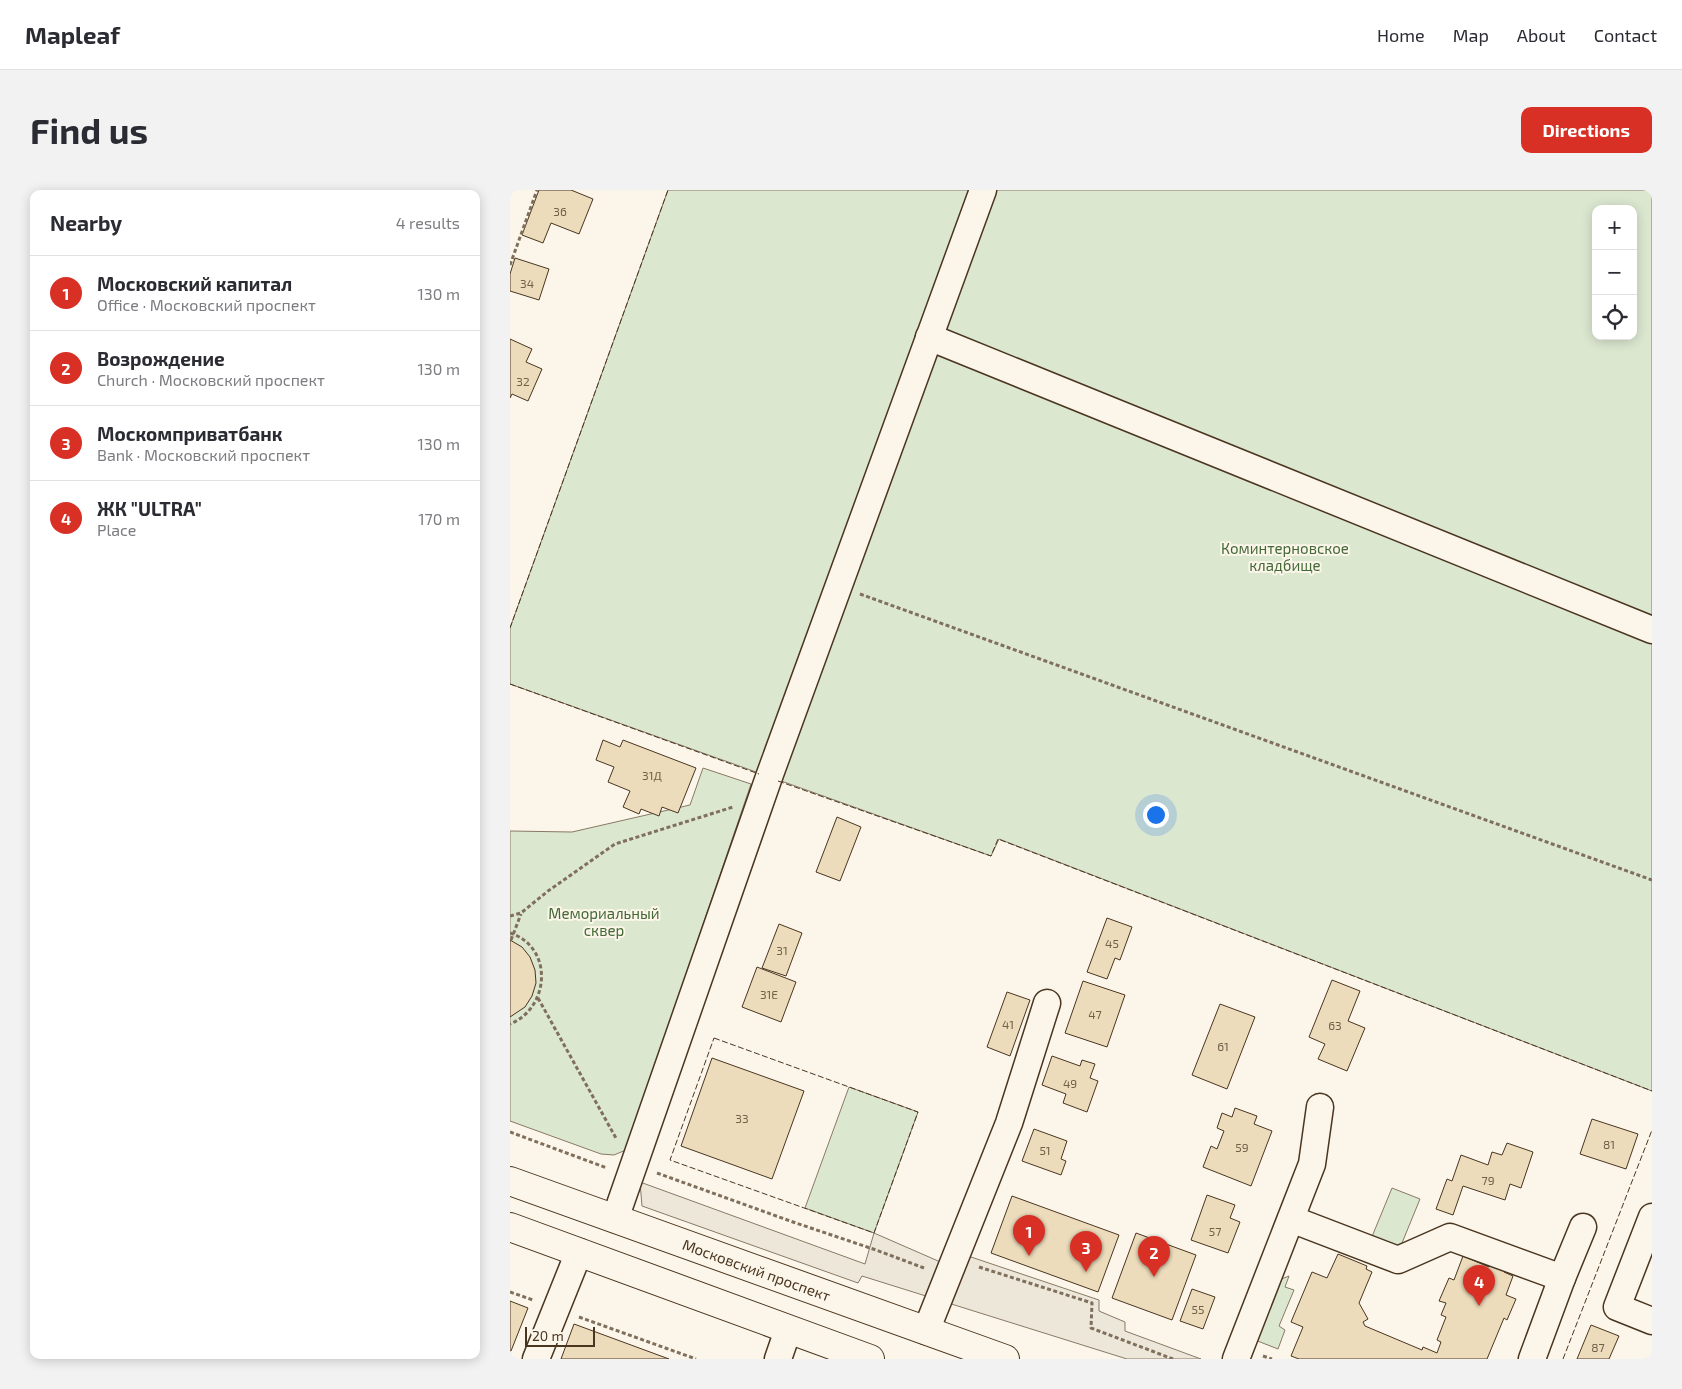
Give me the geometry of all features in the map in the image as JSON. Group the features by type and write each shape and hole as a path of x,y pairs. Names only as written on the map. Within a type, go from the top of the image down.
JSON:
{"main road":[{"name":"Московский проспект","path":"510,1181 1005,1359"},
{"path":"510,1227 870,1359"}],"lane":[{"path":"615,1219 762,798 983,190"},
{"path":"929,337 1652,630"},
{"path":"926,1331 1010,1122 1047,1003"},
{"path":"1236,1359 1312,1164 1320,1107"},
{"path":"1652,1218 1617,1307 1652,1321"},
{"path":"1291,1220 1398,1260 1450,1238 1562,1278"},
{"path":"1532,1359 1583,1228"},
{"path":"536,1359 579,1252"},
{"path":"778,1359 788,1330"}],"path":[{"path":"510,264 537,190"},
{"path":"838,586 1652,880"},
{"path":"510,916 521,913 548,891 615,844 762,798"},
{"path":"511,940 521,913"},
{"path":"510,1024 518,1021 530,1011 538,998 542,984 541,968 536,954 526,942 512,933"},
{"path":"538,998 623,1151 632,1172"},
{"path":"510,1132 622,1173 649,1170 948,1277 964,1274 976,1266 1092,1303 1091,1328 1173,1359"},
{"path":"510,1292 696,1359"}],"green space":[{"name":"Коминтерновское кладбище","path":"668,190 1652,190 1652,1091 999,839 991,856 510,684 510,628"},
{"name":"Мемориальный сквер","path":"703,768 751,784 626,1150 614,1155 601,1154 510,1121 510,831 572,832 690,805"},
{"path":"849,1087 918,1112 874,1233 805,1208"},
{"path":"1392,1188 1420,1199 1402,1243 1391,1248 1371,1239"},
{"path":"1289,1276 1285,1287 1294,1290 1279,1326 1285,1330 1278,1349 1255,1340 1279,1280"}],"shaded area":[{"path":"640,1182 865,1264 874,1233 961,1271 968,1256 1099,1300 1099,1311 1125,1322 1125,1331 1201,1359 1127,1359 862,1276 858,1283 642,1206"}],"building":[{"path":"539,190 571,190 593,199 579,234 551,223 543,243 522,235"},
{"path":"515,258 549,269 539,300 510,291 510,274"},
{"path":"510,339 532,349 526,362 542,369 528,401 512,394 510,398"},
{"path":"603,740 620,747 623,740 696,768 678,813 662,807 659,816 641,809 639,814 623,807 630,791 608,782 614,767 596,760"},
{"path":"837,817 861,827 840,881 816,872"},
{"path":"1107,918 1132,927 1120,960 1115,958 1107,979 1087,972"},
{"path":"779,924 802,933 786,976 762,968"},
{"path":"510,940 522,947 530,957 535,970 536,983 532,996 525,1007 510,1017"},
{"path":"757,967 796,982 781,1022 742,1007"},
{"path":"1332,980 1360,991 1348,1021 1365,1028 1347,1071 1318,1059 1325,1044 1309,1037"},
{"path":"1083,981 1125,995 1107,1047 1065,1033"},
{"path":"1007,992 1030,1000 1010,1056 987,1047"},
{"path":"1220,1004 1255,1017 1227,1089 1192,1075"},
{"path":"1052,1056 1080,1066 1082,1060 1095,1064 1090,1078 1098,1081 1087,1112 1063,1103 1066,1094 1042,1085"},
{"path":"712,1058 804,1091 772,1179 681,1146"},
{"path":"1235,1108 1257,1116 1254,1124 1272,1131 1251,1186 1203,1167 1211,1146 1217,1149 1224,1131 1217,1128 1222,1113 1232,1117"},
{"path":"1592,1119 1638,1134 1626,1169 1580,1154"},
{"path":"1034,1129 1067,1141 1061,1159 1066,1161 1061,1175 1022,1161"},
{"path":"1507,1143 1533,1152 1521,1188 1510,1184 1505,1200 1463,1186 1453,1215 1436,1209 1447,1179 1452,1181 1461,1155 1488,1165 1492,1152 1502,1155"},
{"path":"1207,1195 1235,1205 1230,1218 1240,1222 1228,1253 1191,1240"},
{"path":"1012,1196 1119,1235 1098,1292 991,1253"},
{"path":"1136,1233 1196,1255 1172,1320 1112,1298"},
{"path":"1338,1254 1367,1266 1366,1269 1372,1272 1359,1303 1368,1319 1363,1322 1365,1326 1422,1350 1423,1347 1437,1353 1441,1342 1437,1340 1446,1317 1441,1315 1446,1303 1439,1301 1449,1278 1454,1280 1463,1256 1489,1267 1492,1261 1507,1267 1504,1272 1513,1276 1506,1295 1516,1299 1507,1320 1504,1318 1487,1359 1299,1359 1291,1356 1303,1327 1291,1322 1312,1272 1327,1278"},
{"path":"1192,1289 1215,1297 1203,1329 1180,1321"},
{"path":"510,1301 528,1308 511,1351 510,1351"},
{"path":"574,1324 669,1359 561,1359"},
{"path":"1591,1325 1619,1336 1609,1359 1577,1359"}],"fence":[{"path":"510,628 668,190"},
{"path":"510,684 759,774"},
{"path":"778,781 991,856 998,839 1652,1091"},
{"path":"714,1038 918,1112 874,1233 670,1160 714,1038"},
{"path":"1563,1359 1652,1130"}],"place":[{"name":"Московский капитал","path":"1029,1256"},
{"name":"Москомприватбанк","path":"1086,1272"},
{"name":"Возрождение","path":"1154,1277"},
{"name":"ЖК \"ULTRA\"","path":"1479,1306"}]}
